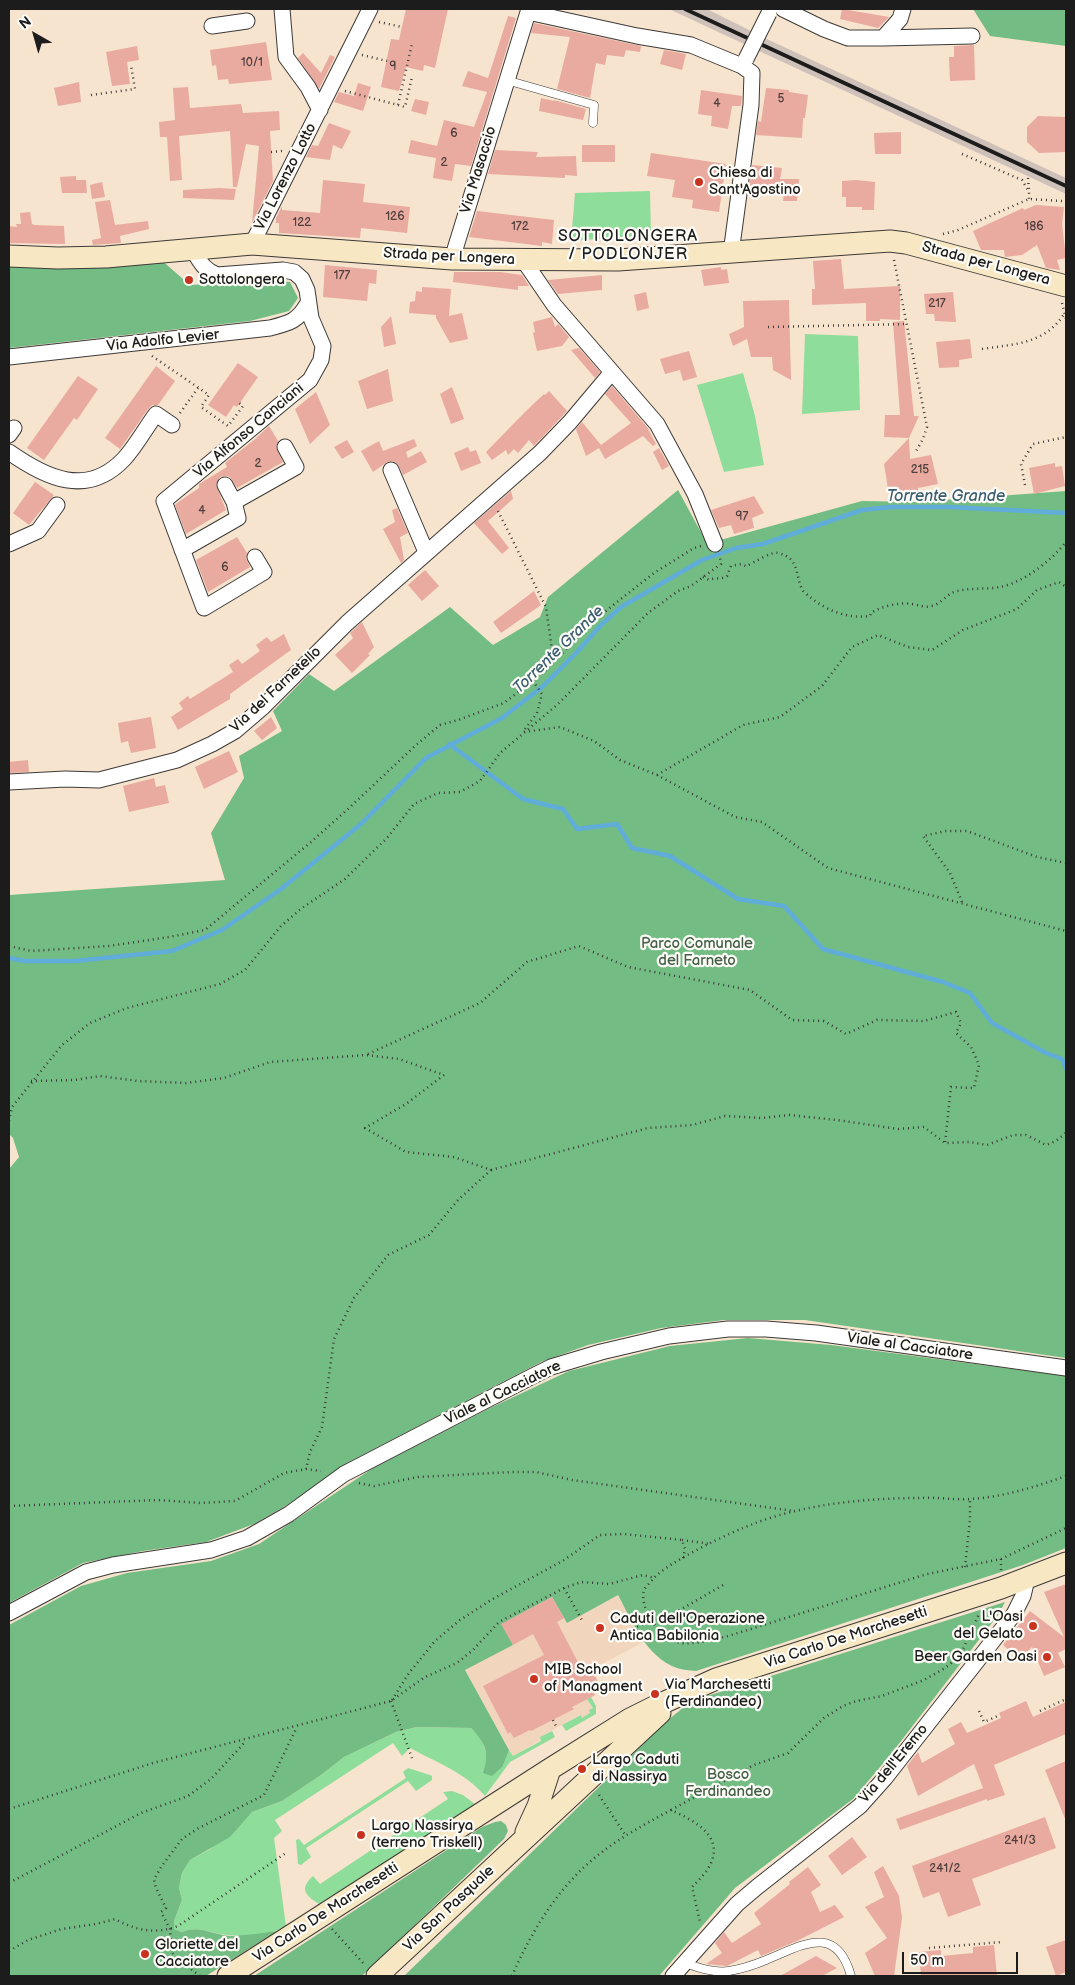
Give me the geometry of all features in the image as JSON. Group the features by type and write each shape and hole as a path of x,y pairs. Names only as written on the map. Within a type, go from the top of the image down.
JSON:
{"street":[{"name":"Via Lorenzo Lotto","path":"282,9 286,57 308,87 320,110"},
{"path":"883,38 900,19 903,9"},
{"path":"528,10 637,36 691,45 744,63 752,74 752,97 731,253"},
{"name":"Via Masaccio","path":"452,259 528,10"},
{"path":"744,63 774,10 848,38 972,36"},
{"name":"Via Lorenzo Lotto","path":"252,244 368,14"},
{"path":"212,26 247,20"},
{"name":"Strada per Longera","path":"9,256 67,258 193,250 252,244 452,259 524,261 618,260 890,241 906,243 1066,286"},
{"name":"Via Alfonso Canciani","path":"193,250 201,264 208,271 217,275 283,270 294,272 302,278 307,290 311,318 323,346 321,360 310,380 164,501 204,608 264,572 255,557"},
{"path":"524,261 554,306 657,424 695,494 715,544"},
{"name":"Via Adolfo Levier","path":"9,357 270,328 291,323 302,314 308,303"},
{"name":"Via del Farnetello","path":"9,782 65,779 99,780 177,760 235,731 263,707 347,623 540,453 570,422 612,372"},
{"path":"9,452 37,470 53,477 77,481 92,480 109,471 124,458 156,414 172,425"},
{"path":"182,550 238,518 234,502 296,467 285,447"},
{"path":"391,470 426,552"},
{"name":"Via Alfonso Canciani","path":"225,485 234,502"},
{"path":"9,544 38,531 57,505"},
{"name":"Viale al Cacciatore","path":"9,1613 86,1572 113,1565 212,1550 235,1543 289,1514 344,1474 551,1367 626,1346 704,1331 766,1329 808,1332 1066,1368"},
{"name":"Via Carlo De Marchesetti","path":"228,1976 630,1719 682,1693 716,1679 1027,1579 1066,1563"},
{"name":"Via dell'Eremo","path":"673,1976 744,1898 860,1806 885,1778 1014,1614 1023,1596 1027,1579"},
{"name":"Via San Pasquale","path":"371,1970 521,1841 682,1693"},
{"path":"521,1841 538,1806 550,1769"},
{"path":"491,1807 504,1806 520,1815 522,1822 521,1841"}],"lane":[{"path":"506,80 594,105 593,123"},
{"path":"685,1963 702,1969 720,1972 731,1971 760,1963 799,1945 817,1942 828,1944 838,1951 848,1964 851,1976"}],"path":[{"path":"368,14 402,28"},
{"path":"398,105 412,44"},
{"path":"349,52 387,61"},
{"path":"91,95 135,89 131,65"},
{"path":"332,87 405,107 412,77"},
{"path":"962,154 1022,180 1029,192"},
{"path":"1028,178 1029,199"},
{"name":"Strada per Longera","path":"941,234 958,230 1029,199 1062,201"},
{"path":"890,241 927,427 915,453"},
{"path":"982,349 1027,342 1045,335 1058,324 1064,314"},
{"path":"768,327 908,324"},
{"path":"134,344 209,395 201,407 228,426 243,406 239,403"},
{"path":"172,425 198,388"},
{"path":"1025,484 1021,464 1033,444 1066,438"},
{"path":"491,496 546,607 552,650 556,659"},
{"path":"703,578 709,580 722,579 727,576 730,566 741,564 746,566 770,553 778,553 790,560 798,570 802,590 823,608 843,615 865,617 870,616 877,609 889,606 910,604 929,607 936,605 953,593 973,589 1000,588 1014,583 1051,560 1066,542"},
{"path":"9,946 32,951 109,946 205,930 348,810 415,746 440,725 504,703 533,682 590,624 654,573 694,548 715,544"},
{"path":"9,1121 11,1106 31,1081 62,1045 90,1023 127,1008 220,984 245,970 280,926 302,908 345,879 387,838 414,804 438,793 460,792 480,781 500,753 522,732 557,705 648,613 678,591 691,586 703,578 721,564 721,560"},
{"path":"657,776 743,725 780,717 822,686 852,647 878,635 908,647 932,650 963,630 1017,609 1038,590 1059,582 1066,587"},
{"path":"522,732 537,713 542,694 533,682"},
{"path":"522,732 560,726 594,741 620,760 657,776 735,817 762,822 828,868 1066,931"},
{"path":"962,903 950,874 923,836 946,831 966,831 1037,857 1066,863"},
{"path":"366,1055 480,1002 526,962 579,946 628,967 750,990 792,1020 824,1021 846,1034 877,1020 924,1021 956,1012 961,1023 956,1033 971,1047 979,1065 974,1088 951,1087 945,1143"},
{"path":"31,1081 74,1080 100,1076 138,1081 186,1083 224,1078 270,1062 366,1055 399,1059 444,1075 406,1104 365,1128 406,1152 454,1157 491,1170"},
{"path":"306,1469 310,1452 322,1427 334,1339 354,1298 388,1256 429,1235 458,1200 491,1170 648,1128 692,1125 725,1116 762,1118 789,1115 898,1129 924,1128 945,1143 970,1142 987,1145 1013,1135 1026,1135 1046,1145 1056,1141 1066,1133"},
{"path":"9,1506 158,1500 201,1503 235,1501 284,1473 306,1469 344,1474 358,1483 374,1486 418,1478 536,1472 572,1480 796,1512"},
{"path":"1066,1476 1024,1490 970,1499 858,1500 796,1512 754,1523 668,1567 654,1578 644,1590 644,1601 657,1630 676,1642 698,1642 725,1638 928,1574 1001,1559 1066,1528"},
{"path":"965,1567 970,1499"},
{"path":"391,1701 408,1673 435,1642 460,1620 491,1600 564,1560 600,1535 624,1534 711,1544"},
{"path":"682,1540 685,1549 683,1559"},
{"path":"9,1809 154,1762 247,1740 391,1701 425,1677 456,1663 473,1650 499,1622 564,1588 582,1582 609,1584 643,1575 654,1578"},
{"path":"628,1631 651,1620 673,1614 725,1584"},
{"path":"564,1588 583,1622"},
{"path":"512,1976 534,1930 556,1898 574,1877 602,1852 671,1810 754,1765 788,1753 824,1718 843,1706 856,1701 882,1696 924,1680 945,1668 960,1656 981,1607"},
{"path":"1040,1711 1066,1699"},
{"path":"391,1701 412,1758"},
{"path":"979,1710 984,1722 1000,1715"},
{"path":"553,1720 557,1728"},
{"path":"200,1976 172,1952 170,1929 161,1912 166,1908 154,1880 161,1867 182,1839 264,1795 297,1726"},
{"path":"9,1883 141,1813 188,1796 211,1779 247,1740"},
{"path":"598,1795 626,1836"},
{"path":"671,1810 694,1821 708,1832 713,1848 712,1862 692,1888 704,1940"},
{"path":"9,1951 28,1940 62,1929 115,1919 138,1930 170,1929 178,1926 286,1853"},
{"path":"328,1924 371,1970"},
{"path":"929,1948 937,1949 1002,1942"}],"shaded area":[{"path":"669,9 707,9 769,40 1066,178 1066,194"},
{"name":"MIB School of Managment","path":"617,1595 644,1642 592,1669 599,1684 592,1688 595,1695 588,1699 593,1709 591,1713 582,1718 580,1715 540,1737 541,1740 513,1756 465,1670 513,1645 501,1624 552,1597 567,1622"}],"green space":[{"path":"973,9 1066,9 1066,46 990,36"},
{"path":"650,191 651,235 571,241 575,193"},
{"path":"160,259 190,285 274,280 290,282 298,298 289,311 250,321 9,348 9,262"},
{"path":"805,334 858,336 860,410 802,414"},
{"path":"743,373 755,416 764,465 724,472 697,385"},
{"name":"Parco Comunale del Farneto","path":"678,490 703,536 724,539 862,501 917,502 1066,491 1066,1358 805,1320 724,1320 661,1328 588,1345 541,1362 349,1462 287,1505 254,1524 206,1542 143,1551 83,1563 9,1603 9,1169 19,1157 13,1138 9,1134 9,895 225,880 211,833 244,778 239,756 282,731 273,711 309,674 334,691 450,607 493,645 540,617 548,597"},
{"path":"748,1338 831,1345 1066,1376 1066,1548 1023,1565 696,1671 677,1668 657,1656 641,1637 618,1595 567,1623 552,1597 502,1624 513,1645 465,1670 509,1750 503,1766 492,1776 483,1773 486,1759 485,1748 480,1738 471,1728 417,1727 396,1732 344,1757 282,1801 252,1812 230,1837 190,1860 182,1873 179,1888 182,1900 174,1921 174,1929 182,1932 195,1929 226,1936 277,1931 206,1976 9,1976 9,1625 81,1586 127,1573 211,1561 259,1544 373,1468 490,1408 569,1371 670,1346"},
{"name":"Bosco Ferdinandeo","path":"1005,1602 998,1615 891,1754 853,1799 735,1888 659,1976 404,1976 668,1720 684,1707 701,1698"},
{"path":"591,1697 596,1706 596,1714 566,1731 562,1725 581,1715 582,1718 590,1713 589,1710 593,1708 587,1699"},
{"path":"417,1727 471,1728 482,1740 488,1760 503,1766 509,1750 513,1756 541,1741 540,1737 552,1731 555,1737 510,1762 485,1796 460,1774 410,1748 402,1756 393,1743 275,1820 282,1831 274,1838 286,1926 263,1934 245,1936 220,1934 196,1929 182,1932 174,1929 174,1921 182,1900 179,1888 182,1873 190,1860 210,1849 252,1812 282,1801 344,1757 396,1732"},
{"path":"408,1768 432,1776 432,1780 416,1791 408,1781 306,1848 311,1857 301,1865 298,1864 296,1840 299,1839 304,1845 406,1778 403,1772"},
{"path":"452,1791 463,1795 475,1804 319,1904 307,1895 305,1888 313,1876 320,1884 448,1799 443,1792"},
{"path":"501,1821 506,1825 508,1831 504,1839 362,1976 254,1976 482,1827"}],"building":[{"path":"406,9 448,9 435,68 424,65 423,71 406,67 399,91 381,87 391,39 399,40"},
{"path":"842,9 889,17 878,28 840,19"},
{"path":"508,16 516,18 471,166 455,164 452,181 433,178 436,158 408,153 411,140 437,146 444,120 474,127 487,92 462,86 468,71 488,78"},
{"path":"534,23 641,46 640,52 626,50 624,57 607,55 605,65 596,63 590,98 557,89 570,37 531,33"},
{"path":"266,42 272,80 229,84 228,79 218,80 216,65 212,66 210,50"},
{"path":"974,45 975,80 950,81 949,57 954,57 954,46"},
{"path":"137,46 139,60 127,62 130,84 112,86 106,52"},
{"path":"664,50 686,54 682,70 660,64"},
{"path":"303,53 321,73 330,55 335,57 319,89 298,58"},
{"path":"79,82 81,102 58,106 54,88"},
{"path":"358,83 371,87 363,111 334,102 339,92 354,96"},
{"path":"188,87 190,108 241,104 243,113 279,111 280,130 270,131 273,181 252,223 259,146 246,144 237,187 233,187 230,131 179,136 182,180 170,181 167,137 160,137 159,122 175,120 173,88"},
{"path":"766,88 789,90 789,92 808,95 805,118 803,118 802,138 756,135 758,121 761,122"},
{"path":"701,90 742,96 741,106 732,106 728,129 711,126 712,116 698,114"},
{"path":"541,98 586,109 583,120 539,111"},
{"path":"415,99 429,102 426,115 411,111"},
{"path":"1038,116 1066,117 1066,152 1039,153 1027,142 1027,127"},
{"path":"329,123 351,131 342,149 333,145 330,160 306,157 312,145 318,146"},
{"path":"901,132 901,154 875,154 874,133"},
{"path":"582,145 615,145 615,162 582,162"},
{"path":"495,150 538,152 536,157 576,156 577,176 565,175 565,178 488,174"},
{"name":"Chiesa di Sant'Agostino","path":"651,153 726,164 719,212 692,208 693,200 672,197 675,180 647,176"},
{"path":"752,165 782,168 780,179 799,179 797,201 783,201 784,193 749,191"},
{"path":"76,176 76,180 86,180 87,193 62,193 60,177"},
{"path":"323,180 365,184 363,202 410,207 407,233 361,228 360,238 279,233 279,223 276,223 276,218 282,206 282,210 320,213"},
{"path":"842,181 875,182 874,210 862,210 862,207 846,207 846,197 842,197"},
{"path":"102,182 105,197 92,199 90,185"},
{"path":"236,189 234,200 183,198 183,190"},
{"path":"110,200 115,225 148,221 149,229 120,236 121,243 93,245 92,240 101,238 95,202"},
{"path":"1036,205 1064,207 1062,224 1066,258 1057,260 1060,270 1046,268 1037,245 1022,255 1005,257 1004,250 981,250 973,231 1023,208 1024,210"},
{"path":"477,211 554,220 552,244 542,242 542,246 469,237"},
{"path":"30,212 32,224 64,226 65,244 9,243 9,226 17,227 16,224 21,224 20,213"},
{"path":"841,259 844,289 900,286 900,320 880,319 880,321 866,321 866,303 812,305 812,289 815,289 813,261"},
{"path":"325,265 377,270 376,284 369,283 367,301 323,297"},
{"path":"721,267 721,270 727,269 729,283 704,286 701,270"},
{"path":"454,272 500,272 522,275 529,286 518,286 518,290 453,282"},
{"path":"602,275 602,290 558,294 548,280"},
{"path":"422,287 451,289 449,316 462,313 468,339 450,343 436,315 409,313 410,302 415,301 416,291 422,292"},
{"path":"646,292 649,308 637,311 634,295"},
{"path":"953,292 956,322 935,321 934,314 926,314 924,294"},
{"path":"789,300 791,380 773,370 772,357 751,357 747,339 733,346 729,334 744,327 743,301"},
{"path":"391,316 396,344 384,347 381,327"},
{"path":"552,317 555,327 558,324 569,337 562,346 537,351 533,333 535,332 533,322"},
{"path":"904,321 914,416 919,416 909,438 884,437 885,415 900,415 893,322"},
{"path":"970,339 972,358 959,360 959,367 939,368 936,342"},
{"path":"579,348 600,372 595,378 571,350"},
{"path":"689,351 697,377 683,381 680,370 665,374 660,359"},
{"path":"238,363 258,377 237,407 234,405 226,417 208,405"},
{"path":"156,366 175,381 158,405 152,405 148,409 120,449 105,438"},
{"path":"388,369 393,401 367,409 358,381"},
{"path":"78,376 98,389 77,420 74,418 44,460 27,448"},
{"path":"612,386 647,427 656,444 653,446 643,436 605,459 599,448 586,456 576,429 582,422 601,445 631,423 605,394"},
{"path":"452,387 464,419 451,424 440,394"},
{"path":"549,391 567,411 534,446 529,440 518,453 514,449 508,455 506,450 492,460 486,452 525,412"},
{"path":"316,392 330,425 310,444 295,409"},
{"path":"269,426 278,441 276,447 283,462 237,488 230,477 220,477 216,485 226,510 186,534 175,505 199,488 199,484 227,467 225,463"},
{"path":"909,438 910,459 931,455 938,484 918,488 918,499 889,495 884,464"},
{"path":"414,439 417,446 406,452 408,458 421,451 427,462 403,475 397,463 392,461 387,462 373,472 361,451 379,441 383,451"},
{"path":"347,440 354,452 342,459 334,447"},
{"path":"468,447 470,452 476,450 481,463 461,471 454,453"},
{"path":"659,448 669,466 662,470 653,452"},
{"path":"1055,463 1055,467 1062,466 1065,486 1034,494 1029,468"},
{"path":"35,482 54,495 29,525 13,513"},
{"path":"511,491 513,499 488,521 509,548 502,554 474,523"},
{"path":"754,496 764,513 752,518 754,528 734,534 731,525 719,528 711,510"},
{"path":"397,508 408,533 400,537 404,560 401,563 383,529 395,522 392,510"},
{"path":"237,537 247,553 246,558 250,567 208,592 196,560"},
{"path":"425,570 439,586 422,601 408,585"},
{"path":"534,591 541,605 501,633 493,622"},
{"path":"362,622 374,647 368,654 370,655 352,673 335,655 353,638 350,633"},
{"path":"284,634 291,650 230,694 230,699 178,730 171,717 183,709 179,703 188,696 190,699 233,672 229,665 238,659 242,664 260,651 256,645 267,637 271,642"},
{"path":"151,717 156,748 131,753 128,741 121,743 118,723"},
{"path":"271,717 277,728 262,740 254,731"},
{"path":"229,751 238,772 204,789 195,767"},
{"path":"28,760 29,772 9,773 9,762"},
{"path":"154,778 156,787 165,785 169,803 129,812 123,786"},
{"path":"1066,1584 1066,1649 1058,1653 1065,1667 1044,1676 1032,1647 1020,1660 1003,1645 1030,1611 1064,1637 1044,1592"},
{"path":"552,1597 564,1618 557,1622 581,1668 589,1664 599,1684 592,1688 595,1695 572,1707 574,1709 514,1738 510,1732 508,1734 483,1686 544,1655 533,1634 513,1645 501,1624"},
{"path":"1026,1701 1033,1717 1066,1702 1066,1734 994,1765 1005,1795 987,1801 987,1799 900,1830 896,1819 983,1788 974,1764 918,1796 907,1766 918,1752 922,1763 955,1744 948,1729 961,1722 967,1733 1001,1718 999,1713"},
{"path":"1066,1761 1066,1821 1045,1770"},
{"path":"1045,1817 1056,1848 972,1879 981,1905 948,1917 939,1892 923,1898 912,1866"},
{"path":"852,1837 867,1857 842,1875 828,1856"},
{"path":"883,1866 899,1896 902,1918 894,1976 875,1976 865,1953 887,1938 865,1907 884,1897 874,1872"},
{"path":"808,1867 821,1885 811,1892 820,1912 835,1905 844,1917 797,1941 761,1956 758,1950 727,1966 706,1964 722,1953 715,1943 724,1932 732,1943 761,1924 754,1913"},
{"path":"1066,1940 1066,1972 1056,1976 1046,1947"},
{"path":"994,1945 997,1976 921,1976 919,1952 941,1950 941,1956 973,1953 973,1947"},
{"path":"816,1956 837,1968 822,1976 780,1976"}],"waterway":[{"name":"Torrente Grande","path":"9,958 25,961 75,961 172,951 222,930 281,889 361,824 426,758 502,718 542,687 601,625 621,607 702,560 736,548 763,544 862,510 890,507 949,507 1066,513"},
{"path":"449,744 523,799 563,809 577,829 617,824 632,848 670,856 738,899 784,906 823,949 943,982 970,993 992,1023 1046,1053 1062,1059 1066,1068"}],"railway":[{"path":"685,9 1066,186"}],"place":[{"name":"Chiesa di Sant'Agostino","path":"699,182"},
{"name":"Sottolongera","path":"189,280"},
{"name":"L'Oasi del Gelato","path":"1033,1626"},
{"name":"Caduti dell'Operazione Antica Babilonia","path":"600,1628"},
{"name":"Beer Garden Oasi","path":"1047,1657"},
{"name":"MIB School of Managment","path":"534,1679"},
{"name":"Via Marchesetti (Ferdinandeo)","path":"655,1694"},
{"name":"Largo Caduti di Nassirya","path":"582,1769"},
{"name":"Largo Nassirya (terreno Triskell)","path":"361,1835"},
{"name":"Gloriette del Cacciatore","path":"145,1954"}],"district":[{"name":"SOTTOLONGERA / PODLONJER","path":"628,246"}]}
